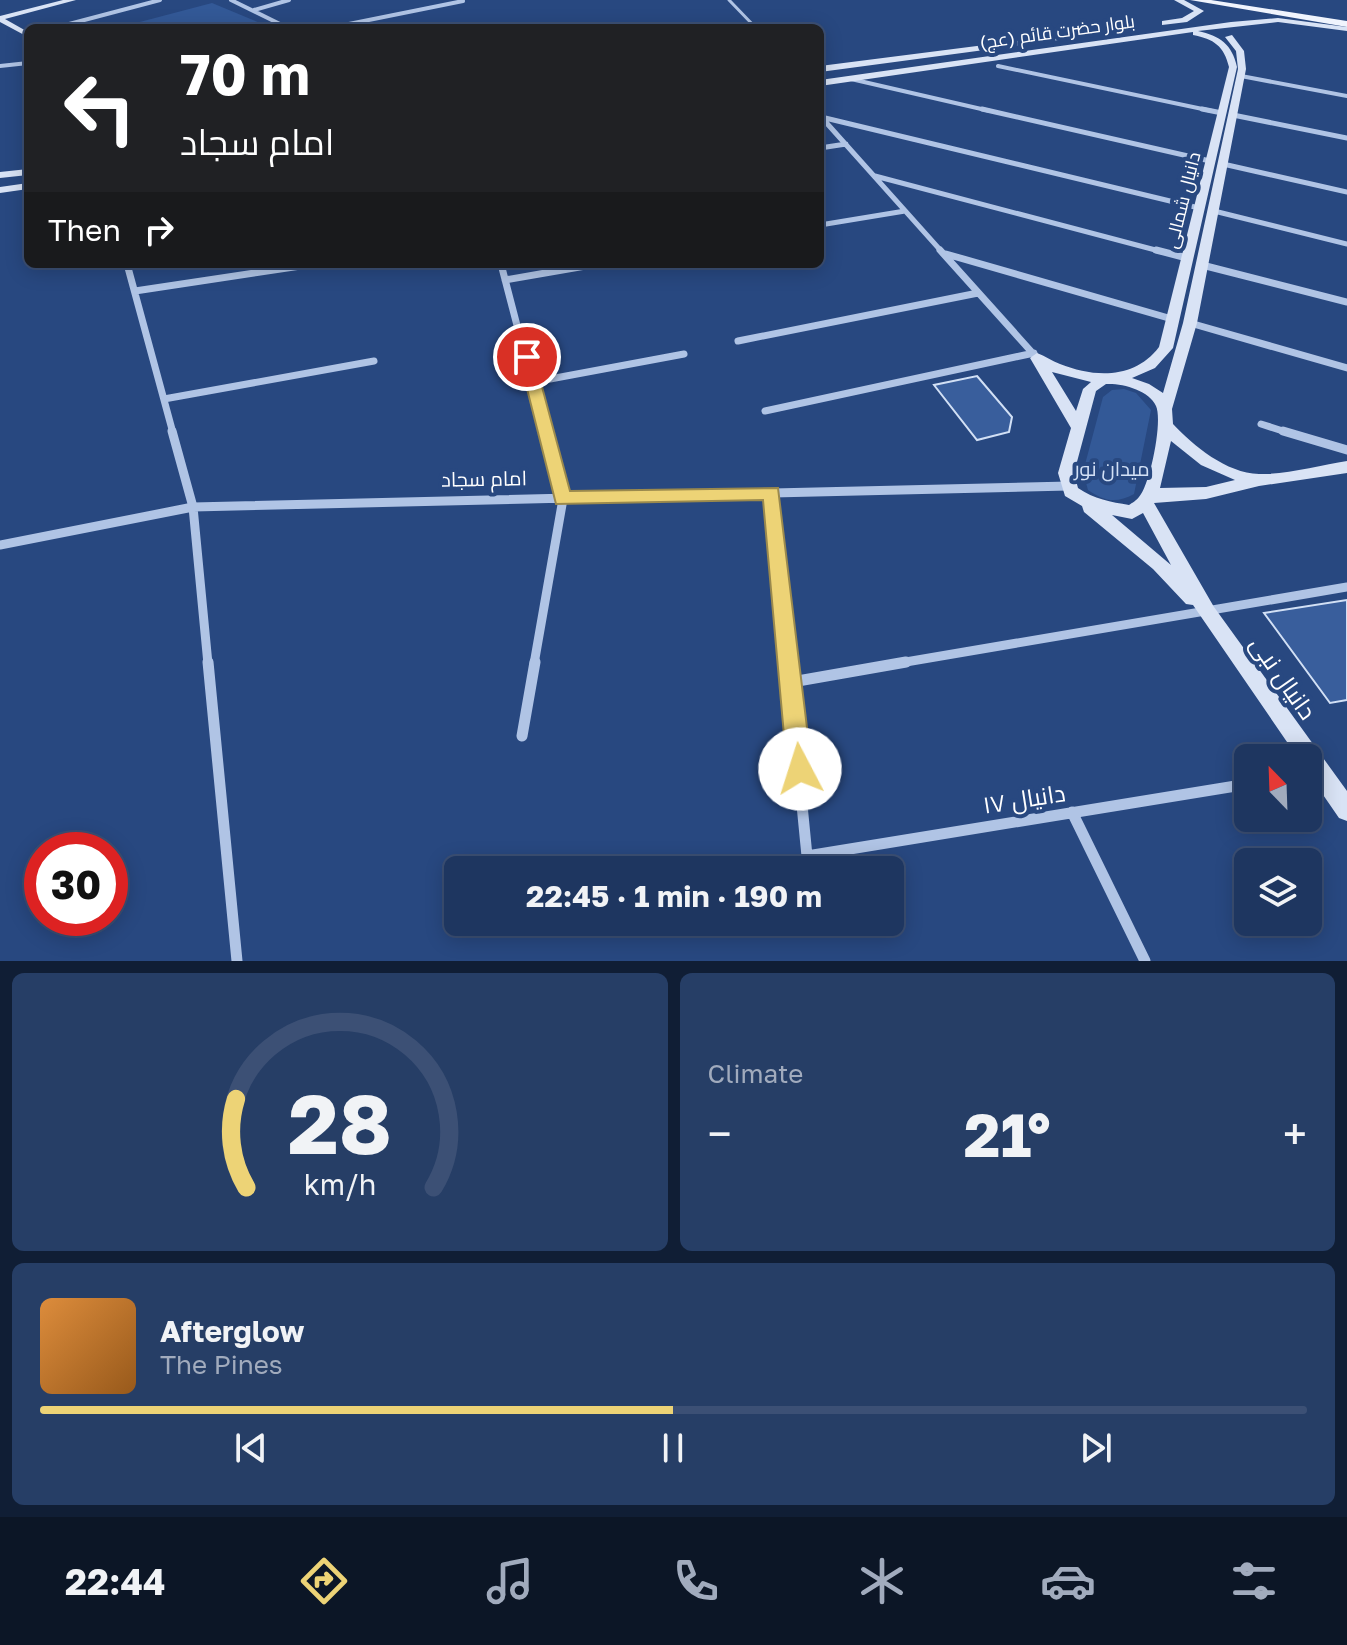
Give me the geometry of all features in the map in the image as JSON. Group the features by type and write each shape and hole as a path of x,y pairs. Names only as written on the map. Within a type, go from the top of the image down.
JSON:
{"main road":[{"path":"0,12 46,0"},
{"path":"0,18 72,0"},
{"name":"بلوار حضرت قائم (عج)","path":"1125,28 1184,20 1200,11 1178,0"},
{"path":"1194,0 1347,27"},
{"path":"0,18 24,33"},
{"name":"بلوار حضرت قائم (عج)","path":"824,82 1231,24 1278,20 1347,27"},
{"path":"1183,31 1223,42 1230,50 1231,57 1243,58 1239,45 1222,32 1231,24"},
{"name":"بلوار حضرت قائم (عج)","path":"824,68 1080,34"},
{"name":"دانیال شمالی","path":"1165,409 1190,323 1214,211 1217,162 1233,67 1231,57"},
{"name":"دانیال شمالی","path":"1227,114 1241,76 1243,58"},
{"name":"دانیال شمالی","path":"1109,380 1145,369 1158,360 1166,348 1199,208 1217,162"},
{"path":"0,175 24,172"},
{"path":"0,190 24,187"},
{"path":"1035,356 1056,368 1146,388 1165,409 1166,426 1147,498 1132,512 1102,508 1082,501 1071,492 1066,473 1090,389 1109,380"},
{"path":"1035,356 1079,428"},
{"path":"1166,426 1188,451 1207,464 1259,480"},
{"path":"1147,498 1206,493 1259,480 1347,467"},
{"name":"دانیال نبی","path":"1147,498 1207,613 1295,744"},
{"name":"دانیال نبی","path":"1082,501 1159,564 1207,613"},
{"name":"دانیال نبی","path":"1322,782 1347,810"}],"street":[{"path":"69,24 160,0"},
{"path":"231,0 280,24"},
{"path":"253,10 289,0"},
{"path":"451,0 463,1"},
{"path":"349,24 470,0"},
{"path":"0,66 24,63"},
{"path":"998,66 1347,138"},
{"path":"1241,76 1347,96"},
{"path":"851,79 1347,192"},
{"path":"824,117 1199,208"},
{"path":"824,119 1035,356"},
{"path":"824,147 846,144"},
{"path":"875,176 1187,258"},
{"path":"824,224 905,211"},
{"path":"1214,211 1347,244"},
{"path":"944,253 1172,319"},
{"path":"1202,265 1347,302"},
{"path":"128,268 193,507 237,961"},
{"path":"135,291 287,268"},
{"path":"502,268 563,499 522,736"},
{"path":"505,280 574,268"},
{"path":"738,341 978,293"},
{"path":"1190,323 1347,368"},
{"path":"534,382 684,354"},
{"path":"765,411 1035,356"},
{"path":"164,399 374,361"},
{"path":"1261,424 1347,450"},
{"name":"امام سجاد","path":"0,545 193,507 1069,486"},
{"path":"771,493 792,682 1347,587"},
{"name":"دانیال ۱۷","path":"792,682 807,856 1234,786"},
{"path":"1072,812 1145,961"}],"lane":[{"path":"729,0 752,24"}],"green space":[{"path":"212,3 262,24 132,24"},
{"name":"میدان نور","path":"1124,389 1136,393 1151,410 1134,494 1110,500 1088,490 1083,472 1103,397 1112,390"}],"building":[{"path":"977,376 1012,417 1009,432 977,440 934,385"},
{"path":"1347,600 1347,700 1330,703 1264,613"}],"route":[{"path":"527,357 563,499 771,493 800,769"}]}
